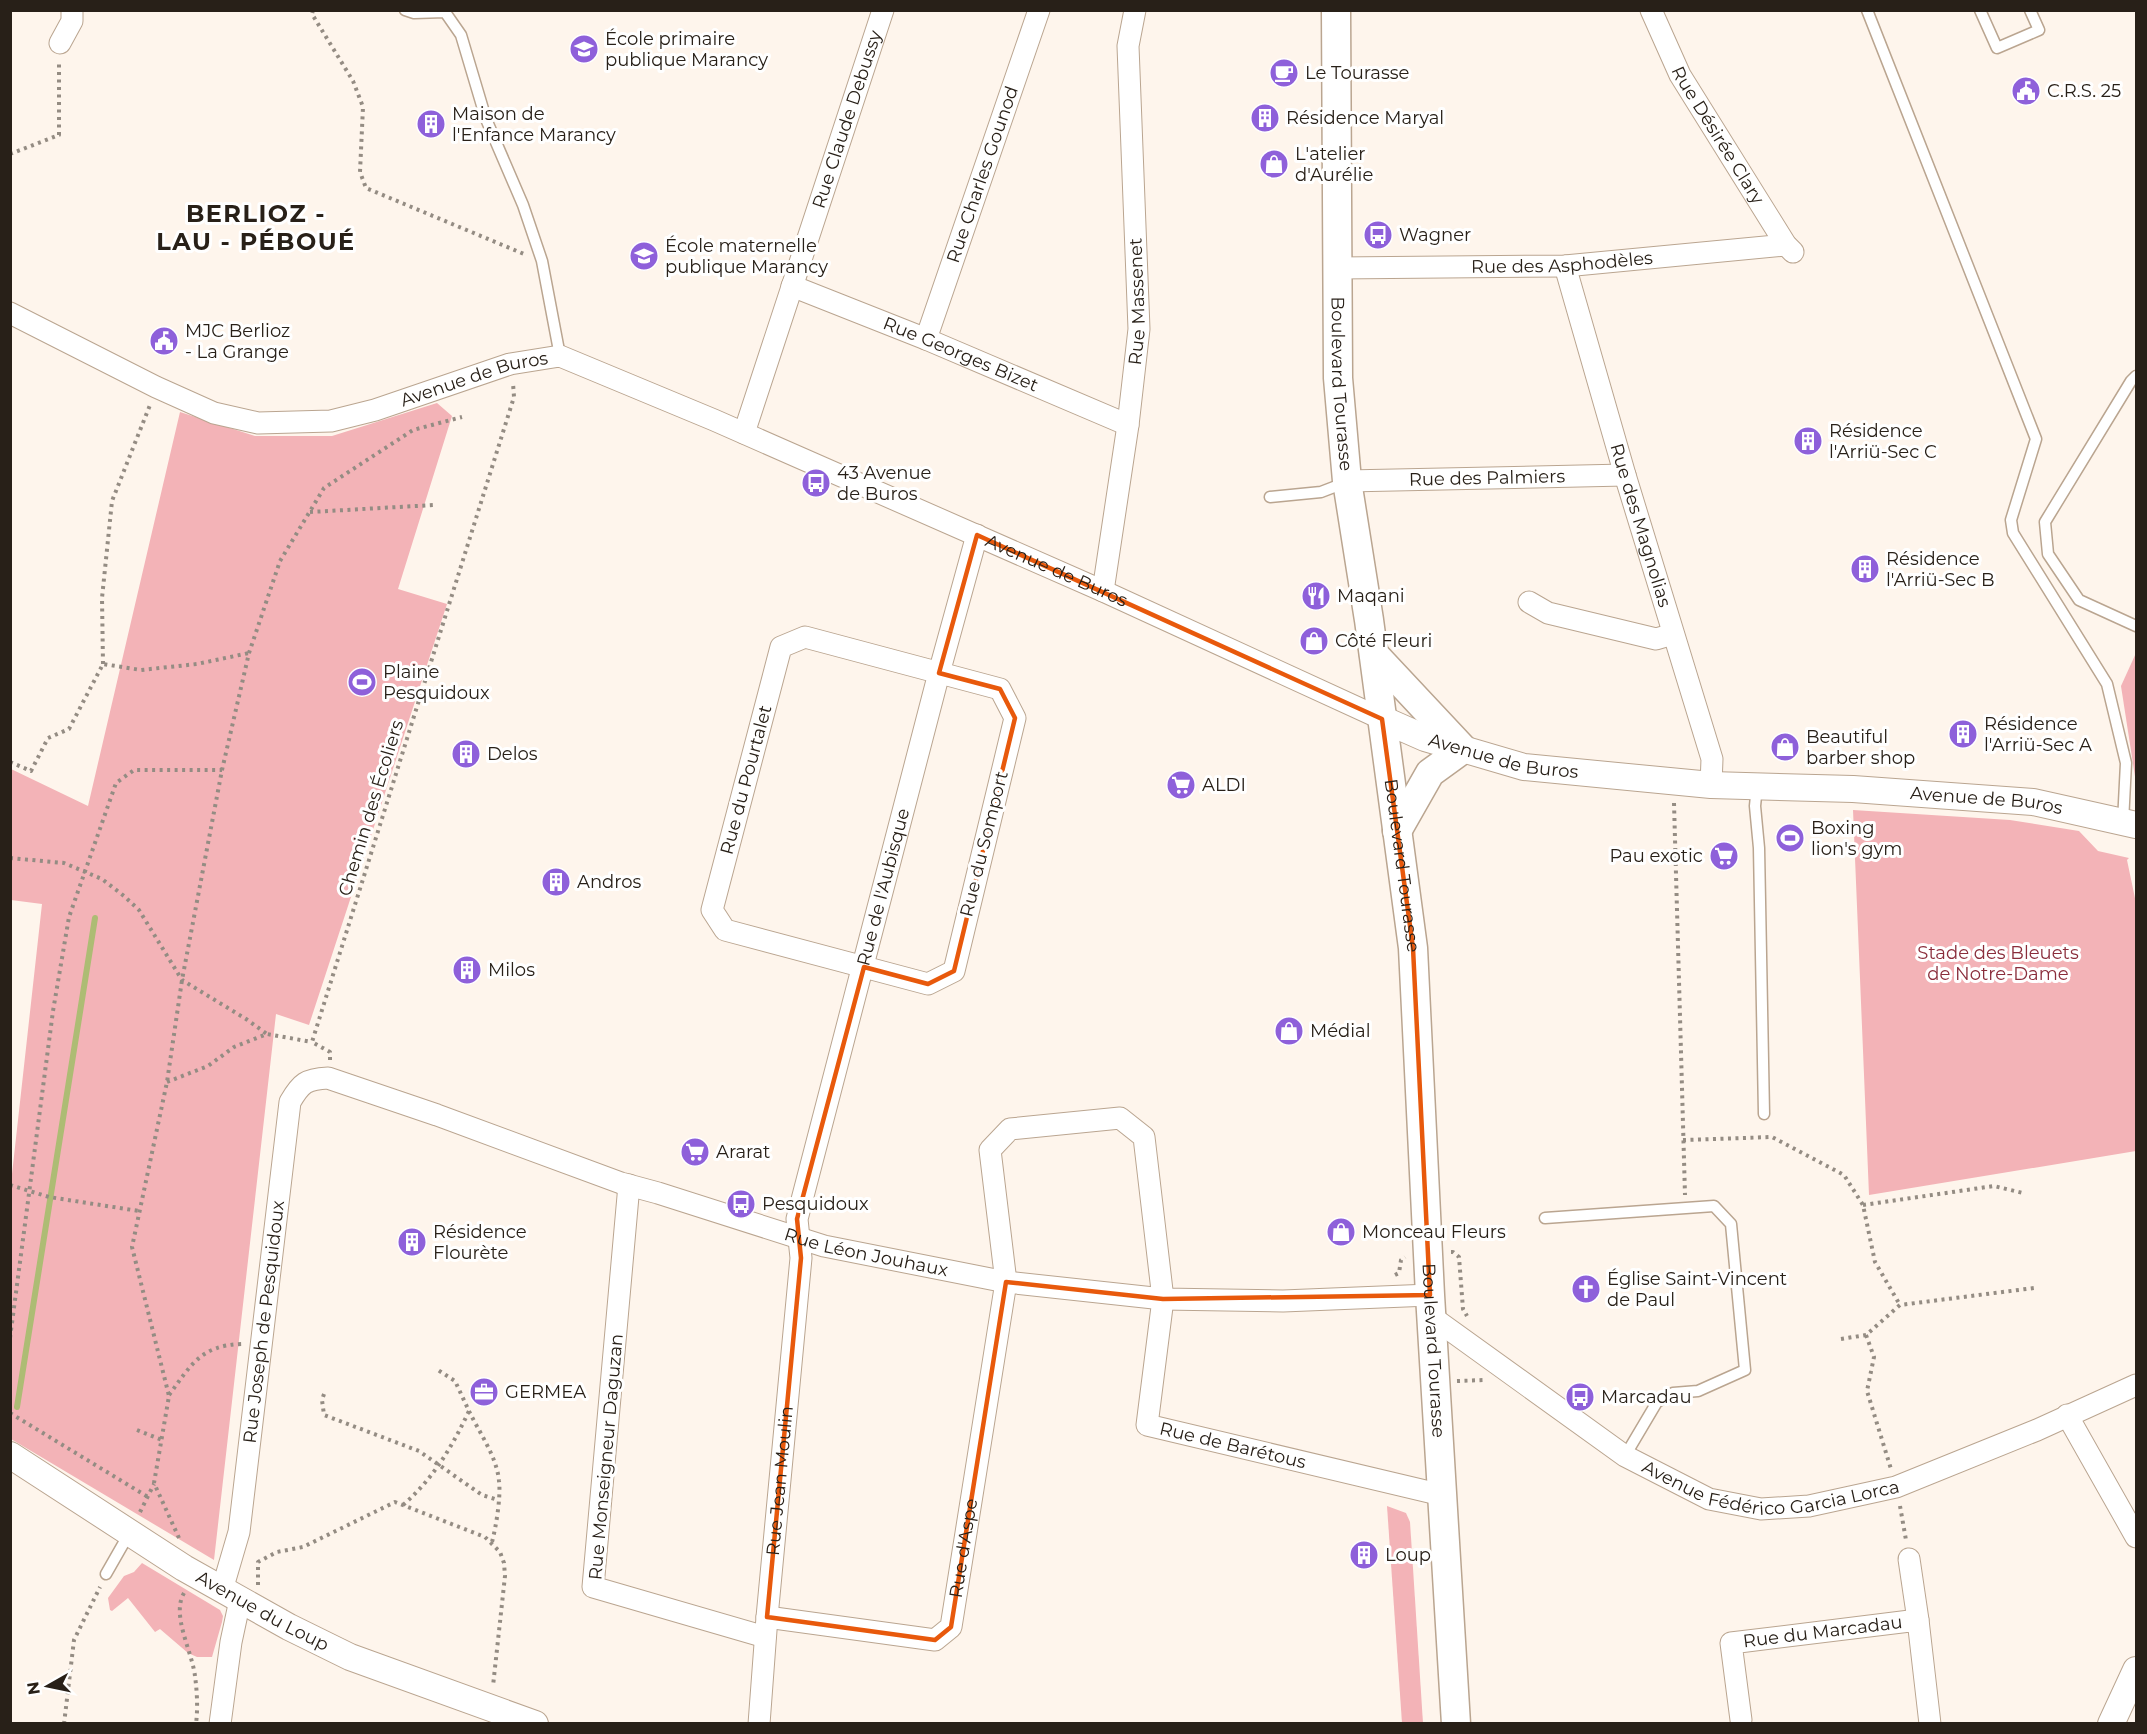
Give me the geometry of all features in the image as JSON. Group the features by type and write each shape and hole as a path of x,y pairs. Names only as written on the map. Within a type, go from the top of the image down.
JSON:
{"main road":[{"name":"Boulevard Tourasse","path":"1336,10 1338,378 1347,482 1374,654 1413,948 1431,1306 1456,1724"},
{"path":"1374,654 1462,749 1430,773 1397,831"}],"street":[{"path":"60,43 72,21 72,10"},
{"name":"Rue Claude Debussy","path":"744,433 883,10"},
{"name":"Rue Charles Gounod","path":"926,339 1039,10"},
{"name":"Rue Massenet","path":"1103,591 1128,424 1139,329 1128,46 1135,10"},
{"name":"Rue Désirée Clary","path":"1651,10 1680,75 1790,250"},
{"name":"Rue des Asphodèles","path":"1337,268 1565,266 1790,250"},
{"name":"Rue des Magnolias","path":"1565,266 1625,475 1712,759 1711,785"},
{"name":"Rue Georges Bizet","path":"792,286 926,339 1128,424"},
{"name":"Avenue de Buros","path":"10,313 156,387 214,413 258,423 331,421 375,410 510,364 560,356 744,433 1103,591 1416,735 1462,749 1524,767 1673,782 1853,789 2033,802 2130,824"},
{"name":"Rue des Palmiers","path":"1347,482 1625,475"},
{"name":"Rue de l'Aubisque","path":"799,1239 797,1219 939,673 977,536"},
{"path":"1529,602 1548,613 1656,639 1673,634"},
{"name":"Rue du Pourtalet","path":"864,967 725,930 712,910 781,647 805,637 939,673"},
{"name":"Rue du Somport","path":"864,967 928,984 954,970 1015,718 1000,689 939,673"},
{"name":"Rue Léon Jouhaux","path":"328,1078 629,1185 824,1246 1006,1282 1163,1299 1431,1306"},
{"name":"Rue Joseph de Pesquidoux","path":"220,1724 231,1642 230,1587 239,1532 290,1102 299,1087 312,1079 328,1078"},
{"name":"Rue d'Aspe","path":"766,1627 935,1640 951,1627 1006,1282 990,1150 1011,1130 1120,1118 1144,1137 1163,1299"},
{"name":"Rue Monseigneur Daguzan","path":"629,1185 593,1587 766,1627"},
{"name":"Rue Jean Moulin","path":"759,1724 801,1258 799,1239"},
{"name":"Rue de Barétous","path":"1163,1299 1147,1425 1442,1495"},
{"name":"Avenue Fédérico Garcia Lorca","path":"1431,1306 1625,1456 1708,1499 1761,1509 1899,1497 2067,1415 2136,1385"},
{"path":"2067,1415 2136,1537"},
{"name":"Avenue du Loup","path":"10,1455 184,1568 230,1587 289,1627 350,1657 536,1724"},
{"name":"Rue du Marcadau","path":"1909,1559 1930,1724"},
{"name":"Rue du Marcadau","path":"1740,1720 1731,1643 1918,1620"},
{"path":"2111,1724 2136,1670"}],"lane":[{"path":"405,10 414,13 445,12 461,35 486,118 523,205 542,261 560,356"},
{"path":"1867,10 2036,439 2011,520 2013,532 2107,684 2126,764 2130,824"},
{"path":"1980,10 1997,48 2039,30 2030,10"},
{"path":"2136,376 2044,522 2048,554 2079,600 2136,626"},
{"path":"1270,497 1321,492 1347,482"},
{"path":"1757,786 1755,806 1759,848 1764,1114"},
{"path":"1545,1218 1714,1206 1731,1224 1745,1370 1698,1391 1673,1393 1657,1402 1625,1456"},
{"path":"106,1574 130,1532"}],"path":[{"path":"314,10 312,14 353,81 363,107 360,172 366,188 542,261"},
{"path":"10,154 59,135 60,43"},
{"name":"Chemin des Écoliers","path":"312,1041 514,397 510,364"},
{"path":"10,762 32,771 48,738 69,729 103,664 102,598 112,501 156,387"},
{"path":"130,1532 154,1483 169,1396 132,1248 166,1082 182,980 222,770 249,653 280,561 324,488 413,430 462,417"},
{"path":"310,512 434,505"},
{"path":"103,664 141,670 197,664 249,653"},
{"path":"10,1338 31,1191 52,1011 69,917 116,783 134,771 222,770"},
{"path":"1673,782 1685,1208"},
{"path":"10,858 64,863 86,871 109,885 139,910 182,980 267,1034 312,1041 330,1052 328,1078"},
{"path":"166,1082 208,1066 234,1047 267,1034"},
{"path":"1683,1140 1772,1137 1844,1175 1863,1205 1875,1262 1900,1305"},
{"path":"10,1185 49,1197 139,1211"},
{"path":"1863,1205 1994,1186 2023,1193"},
{"path":"1841,1339 1866,1335 1900,1305 2034,1288"},
{"path":"1866,1335 1874,1357 1867,1391 1899,1497 1909,1559"},
{"path":"169,1396 189,1367 208,1350 239,1344 262,1345"},
{"path":"438,1370 455,1381 494,1462 499,1481 496,1528 492,1542"},
{"path":"1474,1381 1494,1381"},
{"path":"324,1394 322,1400 324,1415 419,1451 482,1495 498,1500"},
{"path":"403,1505 414,1496 438,1466 455,1441 469,1411"},
{"path":"10,1413 148,1497"},
{"path":"137,1430 162,1440"},
{"path":"154,1483 179,1537 186,1589 181,1598 179,1620 188,1643 195,1675 196,1724"},
{"path":"230,1587 258,1586 258,1562 277,1552 303,1547 395,1502 486,1538 500,1552 506,1576 491,1707"},
{"path":"64,1724 74,1640 106,1574"}],"highlighted area":[{"path":"977,535 1382,719 1413,948 1430,1295 1163,1299 1006,1282 951,1627 935,1640 767,1617 801,1258 797,1219 864,967 928,984 954,971 1015,718 1000,689 939,673"}],"green space":[{"path":"437,403 452,416 398,589 447,604 309,1025 276,1014 214,1560 11,1439 11,1183 42,904 11,900 11,769 88,806 180,412 255,436 332,436"},
{"path":"2136,653 2136,783 2121,686"},
{"name":"Stade des Bleuets de Notre-Dame","path":"1853,810 2010,820 2079,831 2098,851 2129,858 2127,860 2136,903 2136,1151 1869,1195"},
{"path":"1387,1506 1406,1513 1410,1522 1423,1723 1402,1723"},
{"path":"142,1563 220,1610 223,1616 222,1622 212,1657 197,1657 188,1653 160,1629 155,1632 128,1598 112,1611 110,1610 108,1598 124,1576 134,1572"}],"waterway":[{"path":"17,1407 95,918"}],"place":[{"name":"École primaire publique Marancy","path":"584,49"},
{"name":"Le Tourasse","path":"1284,73"},
{"name":"C.R.S. 25","path":"2026,91"},
{"name":"Résidence Maryal","path":"1265,118"},
{"name":"Maison de l'Enfance Marancy","path":"431,124"},
{"name":"L'atelier d'Aurélie","path":"1274,164"},
{"name":"Wagner","path":"1378,235"},
{"name":"École maternelle publique Marancy","path":"644,256"},
{"name":"MJC Berlioz - La Grange","path":"164,341"},
{"name":"Résidence l'Arriü-Sec C","path":"1808,441"},
{"name":"43 Avenue de Buros","path":"816,483"},
{"name":"Résidence l'Arriü-Sec B","path":"1865,569"},
{"name":"Maqani","path":"1316,596"},
{"name":"Côté Fleuri","path":"1314,641"},
{"name":"Plaine Pesquidoux","path":"362,682"},
{"name":"Résidence l'Arriü-Sec A","path":"1963,734"},
{"name":"Beautiful barber shop","path":"1785,747"},
{"name":"Delos","path":"466,754"},
{"name":"ALDI","path":"1181,785"},
{"name":"Boxing lion's gym","path":"1790,838"},
{"name":"Pau exotic","path":"1724,856"},
{"name":"Andros","path":"556,882"},
{"name":"Milos","path":"467,970"},
{"name":"Médial","path":"1289,1031"},
{"name":"Ararat","path":"695,1152"},
{"name":"Pesquidoux","path":"741,1204"},
{"name":"Monceau Fleurs","path":"1341,1232"},
{"name":"Résidence Flourète","path":"412,1242"},
{"name":"Église Saint-Vincent de Paul","path":"1586,1289"},
{"name":"GERMEA","path":"484,1392"},
{"name":"Marcadau","path":"1580,1397"},
{"name":"Loup","path":"1364,1555"}],"district":[{"name":"BERLIOZ - LAU - PÉBOUÉ","path":"256,227"}]}
